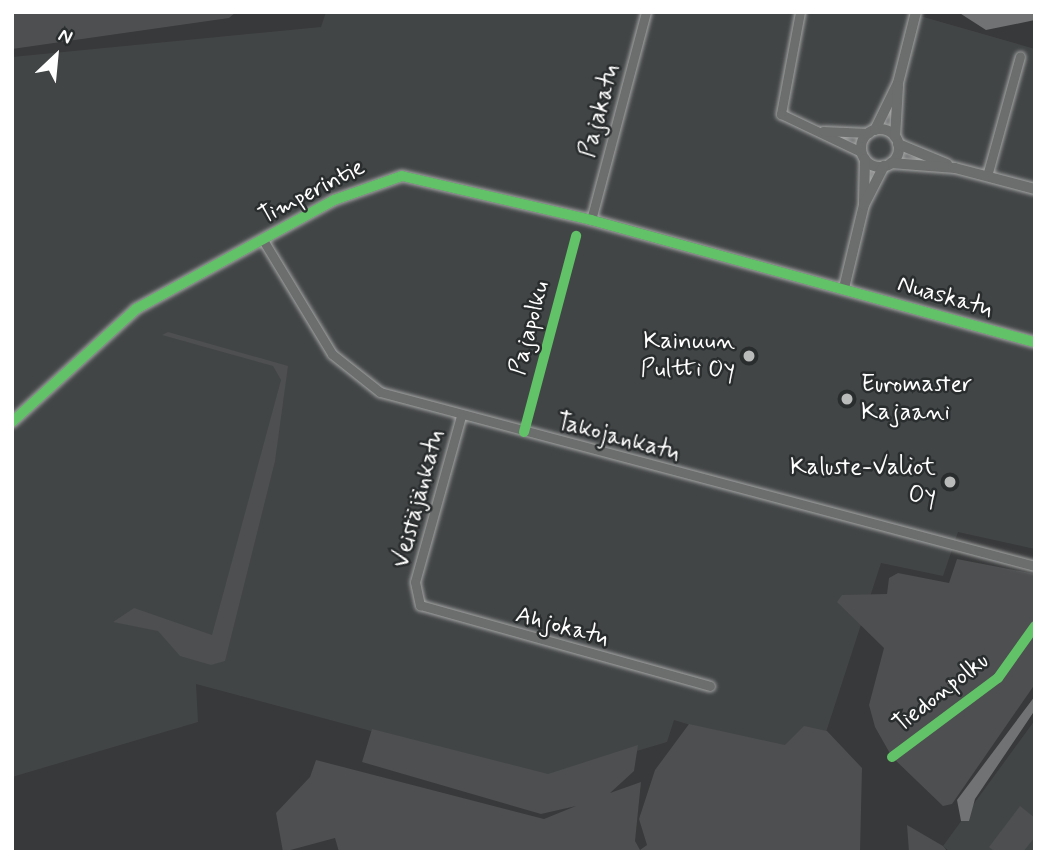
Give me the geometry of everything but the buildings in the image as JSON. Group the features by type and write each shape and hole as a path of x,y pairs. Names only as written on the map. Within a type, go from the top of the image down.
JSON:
{"street":[{"name":"Pajakatu","path":"591,220 646,12"},
{"path":"800,12 781,114 822,131 863,156 887,165 956,169 1035,189"},
{"path":"864,205 887,165 896,140 898,83 916,12"},
{"path":"987,176 1020,56"},
{"path":"844,288 864,205 863,156 872,131 898,83"},
{"path":"822,131 872,131 956,169"},
{"name":"Timperintie","path":"12,422 136,309 369,183 402,176 591,220 844,288"},
{"name":"Takojankatu","path":"263,240 347,371 380,392 461,416 1035,566"},
{"name":"Nuaskatu","path":"844,288 1035,342"},
{"name":"Veistäjänkatu","path":"414,592 461,416"},
{"name":"Ahjokatu","path":"414,592 420,605 434,612 710,686"}],"shaded area":[{"path":"12,12 236,12 229,18 12,49"},
{"path":"326,12 906,12 1035,49 1035,549 958,532 943,576 881,563 816,763 674,720 667,742 546,778 196,684 198,722 12,777 12,57 321,27"},
{"path":"958,12 1035,12 1035,20 986,30"},
{"path":"168,332 288,366 275,461 225,661 211,665 180,656 158,631 113,622 134,608 212,635 281,380 273,366 162,335"},
{"path":"957,559 1035,574 1035,684 952,804 943,806 892,757 875,727 869,705 884,648 837,602 842,595 887,594 889,578 898,573 949,583"},
{"path":"1035,696 1035,710 975,799 969,821 961,821 957,800"},
{"path":"1035,720 1035,852 950,852 943,846"},
{"path":"689,724 785,745 804,726 827,731 862,768 860,852 339,852 335,838 283,852 276,813 310,777 316,760 544,819 576,806 541,814 362,762 372,729 548,774 638,745 634,771 610,793 641,782 635,841 640,850 647,845 639,819 655,770"},
{"path":"1020,806 1035,818 1035,837 1023,852 995,852 989,847"},
{"path":"907,825 943,846 948,852 909,852"}],"cycle path":[{"path":"12,422 136,309 334,200 402,176 591,220 1035,342"},
{"name":"Pajapolku","path":"524,432 576,236"},
{"name":"Tiedonpolku","path":"892,757 998,678 1035,626"}],"place":[{"name":"Kainuun Pultti Oy","path":"749,356"},
{"name":"Euromaster Kajaani","path":"847,399"},
{"name":"Kaluste-Valiot Oy","path":"950,482"}]}
